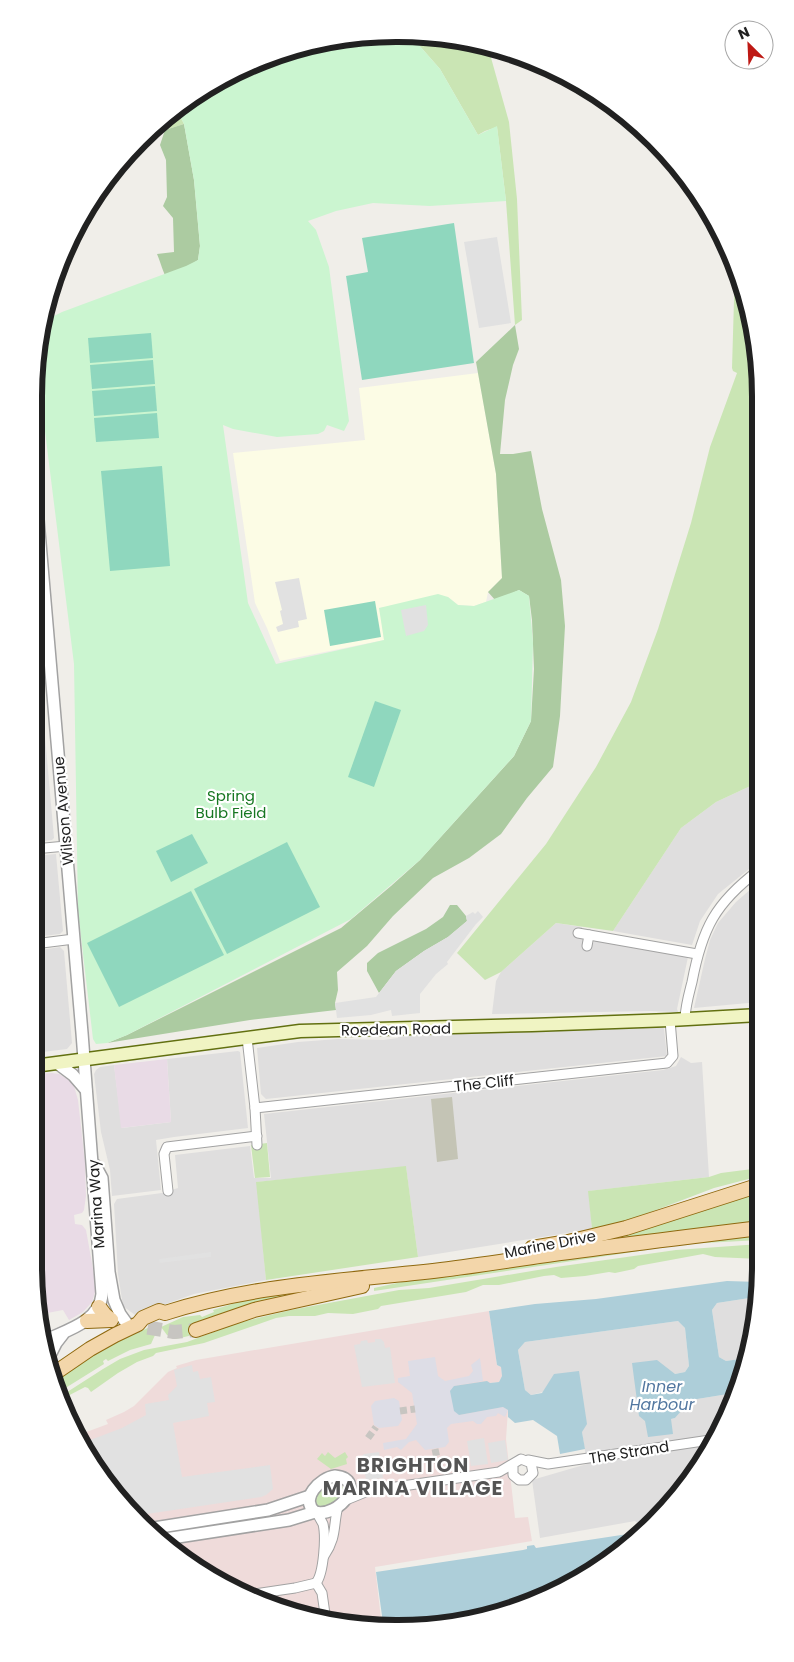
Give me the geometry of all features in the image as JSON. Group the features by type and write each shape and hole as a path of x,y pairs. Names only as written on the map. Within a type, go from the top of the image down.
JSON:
{"main road":[{"name":"Roedean Road","path":"42,1065 309,1031 486,1027 685,1020 752,1015"},
{"name":"Marine Drive","path":"334,1280 357,1273 507,1252 593,1236 626,1228 752,1187"},
{"name":"Marine Drive","path":"59,1370 90,1349 134,1326 148,1326 164,1319 165,1313 221,1298 266,1289 334,1280 356,1280 439,1270 752,1229"},
{"path":"196,1330 262,1308 439,1270"},
{"path":"87,1321 111,1320 104,1315 99,1307"}],"street":[{"name":"Wilson Avenue","path":"42,565 84,1059"},
{"path":"42,648 49,646"},
{"path":"42,848 66,846"},
{"path":"685,1020 697,954 703,937 716,912 740,885 752,876"},
{"path":"578,933 697,954"},
{"path":"587,946 589,935"},
{"path":"42,943 74,939"},
{"name":"The Cliff","path":"255,1108 667,1063 674,1056 670,1020"},
{"path":"168,1191 164,1154 167,1147 257,1140 247,1038"},
{"name":"Marina Way","path":"84,1059 102,1290 99,1307"},
{"path":"57,1063 69,1071 86,1090"},
{"path":"93,1162 102,1178 108,1257 114,1300 120,1314 134,1326"},
{"path":"50,1338 87,1321 99,1307"},
{"path":"53,1349 66,1330"},
{"name":"The Strand","path":"532,1472 547,1465 705,1441"},
{"path":"171,1538 289,1520 326,1512 368,1492 499,1472 513,1465 518,1460 528,1460 531,1463 532,1472 522,1480 513,1475 499,1472"},
{"name":"The Strand","path":"528,1460 547,1465"},
{"path":"513,1465 513,1475"},
{"path":"158,1527 248,1514 281,1506 310,1496 321,1482 331,1477 342,1477 349,1486 350,1493 342,1503 335,1519 334,1538 323,1557"},
{"path":"349,1486 368,1492"},
{"path":"261,1593 316,1583 320,1576 324,1530 323,1524 310,1505 310,1496"},
{"path":"316,1583 322,1593 325,1612"}],"shaded area":[{"path":"497,237 511,323 479,328 464,242"},
{"path":"478,373 496,474 502,578 488,592 486,602 474,606 458,605 448,597 380,608 384,640 280,661 255,603 233,453 365,440 359,388"},
{"path":"299,578 307,619 298,621 299,627 278,632 276,627 283,624 280,611 282,610 275,582"},
{"path":"426,605 428,625 424,631 406,636 401,610"},
{"path":"42,702 54,838 42,841"},
{"path":"752,785 752,867 718,894 700,921 692,945 613,931 681,828 716,802"},
{"path":"56,854 63,931 60,934 42,936 42,855"},
{"path":"752,888 752,1003 694,1008 710,940 718,923 736,902"},
{"path":"478,911 483,917 447,962 448,964 436,974 420,994 420,1013 392,1016 391,1010 371,1015 337,1018 335,1003 376,997 396,971 448,937 467,921 466,916 473,912 475,914"},
{"path":"556,923 582,927 577,928 576,936 582,938 583,948 590,949 595,941 688,957 677,1009 679,1014 650,1011 492,1014 496,981 501,972"},
{"path":"60,947 64,951 72,1043 67,1049 42,1052 42,950"},
{"path":"662,1026 667,1056 266,1099 261,1094 257,1048 338,1039 383,1040 398,1038 398,1033"},
{"path":"240,1052 248,1128 156,1140 161,1190 112,1196 110,1170 101,1132 94,1074 96,1070 100,1067 114,1065 122,1128 171,1122 167,1059"},
{"path":"681,1057 691,1063 702,1062 709,1177 589,1191 592,1229 418,1257 406,1167 257,1182 266,1280 194,1294 135,1315 123,1306 118,1274 114,1204 117,1199 162,1193 178,1188 175,1155 250,1146 254,1178 271,1178 264,1114 663,1070 676,1066"},
{"path":"167,1059 171,1122 121,1128 114,1065"},
{"path":"42,1074 59,1074 69,1080 74,1086 78,1100 85,1163 86,1196 84,1210 82,1213 74,1215 75,1224 82,1225 86,1230 95,1280 95,1292 92,1302 83,1312 69,1320 63,1310 46,1313 43,1288"},
{"path":"452,1097 458,1159 437,1162 431,1099"},
{"path":"211,1252 211,1257 160,1263 159,1259"},
{"path":"750,1298 745,1334 738,1359 726,1361 719,1357 712,1310 717,1303"},
{"path":"489,1311 497,1365 501,1367 502,1376 499,1382 490,1383 508,1410 506,1439 515,1518 528,1517 532,1541 375,1567 381,1619 379,1619 328,1613 283,1601 240,1583 200,1560 163,1532 146,1516 130,1499 102,1462 85,1433 108,1424 106,1420 134,1406 168,1372 177,1368 176,1366 196,1360"},
{"path":"678,1321 685,1328 689,1366 685,1372 675,1374 671,1419 675,1418 691,1400 728,1394 715,1422 692,1462 664,1499 639,1524 635,1521 540,1538 532,1480 587,1464 582,1432 554,1375 543,1392 531,1395 525,1390 518,1350 525,1342"},
{"path":"375,1339 381,1339 384,1342 385,1348 390,1347 395,1383 362,1387 354,1345 367,1340 368,1343 375,1342"},
{"path":"435,1357 438,1376 445,1381 469,1376 473,1371 471,1365 480,1358 483,1381 454,1386 459,1415 503,1407 508,1410 505,1417 498,1413 496,1416 487,1417 481,1424 473,1421 451,1424 447,1428 449,1442 445,1447 425,1450 416,1440 409,1442 401,1450 397,1447 384,1450 383,1443 406,1439 417,1424 412,1393 398,1382 398,1378 410,1376 408,1361"},
{"path":"192,1365 193,1372 198,1371 200,1379 211,1377 215,1402 207,1403 209,1416 173,1423 182,1477 270,1465 273,1489 266,1495 144,1514 130,1499 102,1462 89,1440 122,1428 146,1415 145,1404 169,1400 168,1395 177,1386 174,1370"},
{"path":"394,1398 399,1401 402,1420 398,1426 379,1428 374,1425 371,1406 375,1401"},
{"path":"484,1438 488,1464 471,1466 467,1441"},
{"path":"505,1440 508,1460 491,1463 488,1443"},
{"path":"379,1452 383,1478 366,1480 362,1456"}],"green space":[{"name":"Spring Bulb Field","path":"374,43 417,43 440,69 478,135 497,126 506,201 430,206 373,203 336,211 308,221 316,230 329,267 349,421 344,431 327,425 324,431 318,434 277,437 233,429 223,425 248,603 276,664 384,640 379,608 438,594 448,597 458,605 474,606 519,590 529,596 533,643 531,721 514,756 420,860 351,919 127,1035 107,1043 96,1044 93,1039 78,911 74,664 42,407 43,374 52,317 198,260 200,246 194,180 184,124 180,117 220,90 261,69 328,49 358,47"},
{"path":"418,44 466,49 490,55 509,122 517,199 522,320 515,325 506,201 497,127 478,135 440,69"},
{"path":"180,117 184,124 164,129"},
{"path":"184,124 194,180 200,246 198,260 168,281 157,254 174,252 173,218 163,206 167,197 166,160 160,145 165,130"},
{"path":"454,223 474,363 362,380 346,276 368,272 362,238"},
{"path":"734,288 745,328 752,397 752,785 716,802 681,828 613,931 556,923 501,972 485,980 457,953 546,844 596,767 631,702 658,629 691,523 710,447 737,373 732,368"},
{"path":"515,325 519,349 513,365 505,400 500,454 531,451 542,509 561,580 565,626 560,716 553,767 527,798 501,834 469,858 433,878 393,916 367,946 337,972 336,1010 250,1020 107,1043 127,1035 341,928 420,860 514,756 531,721 534,669 532,620 529,596 519,590 496,601 488,592 502,578 496,474 476,362"},
{"path":"151,333 153,358 90,363 88,338"},
{"path":"153,360 155,384 92,389 90,365"},
{"path":"155,386 157,411 94,416 92,391"},
{"path":"157,413 159,438 96,442 94,418"},
{"path":"162,466 170,566 110,571 101,471"},
{"path":"375,601 381,637 330,646 324,610"},
{"path":"375,701 401,710 374,787 348,777"},
{"path":"192,834 208,863 171,882 156,851"},
{"path":"287,842 320,907 227,954 194,889"},
{"path":"191,891 224,955 119,1007 87,943"},
{"path":"450,905 457,905 466,916 467,921 448,937 396,971 379,993 367,971 367,963 378,953 426,929 443,917"},
{"path":"267,1143 270,1177 255,1178 251,1145"},
{"path":"406,1166 418,1257 266,1280 256,1182"},
{"path":"752,1169 752,1178 714,1188 622,1223 592,1229 588,1191 709,1177 721,1173"},
{"path":"752,1195 752,1223 601,1243 601,1240 683,1217"},
{"path":"752,1233 752,1240 686,1244 374,1291 374,1288 411,1280"},
{"path":"752,1245 752,1259 715,1257 703,1254 638,1266 634,1269 615,1273 609,1272 561,1278 554,1275 499,1285 483,1285 466,1292 381,1306 378,1309 353,1314 328,1313 315,1316 276,1318 204,1343 156,1353 118,1373 91,1392 85,1387 67,1396 66,1393 120,1359 144,1350 187,1342 238,1323 291,1310 399,1290 429,1288 676,1250"},
{"path":"352,1284 176,1339 167,1335 161,1327 183,1317 200,1315 202,1317 214,1312 213,1310 245,1300"},
{"path":"150,1327 153,1328 155,1335 151,1344 130,1350 108,1361 106,1359 103,1361 104,1364 64,1389 60,1377 100,1351"},
{"path":"328,1452 335,1458 345,1452 348,1457 346,1459 347,1464 331,1469 317,1459 322,1453 325,1456"},
{"path":"329,1483 341,1485 344,1489 344,1496 327,1509 316,1506 316,1499 319,1493"}],"water":[{"name":"Inner Harbour","path":"727,1281 751,1282 750,1298 717,1303 712,1310 719,1357 726,1361 738,1359 728,1394 691,1400 675,1418 671,1419 673,1434 648,1437 645,1421 639,1416 632,1363 657,1360 675,1374 685,1372 689,1366 685,1328 678,1321 525,1342 518,1350 525,1390 531,1395 542,1393 554,1374 579,1371 587,1424 582,1432 585,1449 560,1454 557,1436 533,1420 515,1423 508,1417 508,1410 503,1407 459,1415 454,1411 450,1391 454,1386 487,1381 490,1383 499,1382 502,1376 501,1367 497,1365 489,1311 535,1304 596,1299"},
{"path":"629,1534 594,1560 574,1572 533,1593 511,1601 466,1613 420,1619 383,1619 376,1572 523,1550 527,1549 527,1546 534,1545 536,1548"}],"tunnel":[{"path":"127,1324 174,1332 196,1330"},
{"path":"400,1411 415,1409"},
{"path":"368,1438 376,1427"},
{"path":"435,1449 438,1463"}],"district":[{"name":"BRIGHTON MARINA VILLAGE","path":"413,1476"}]}
